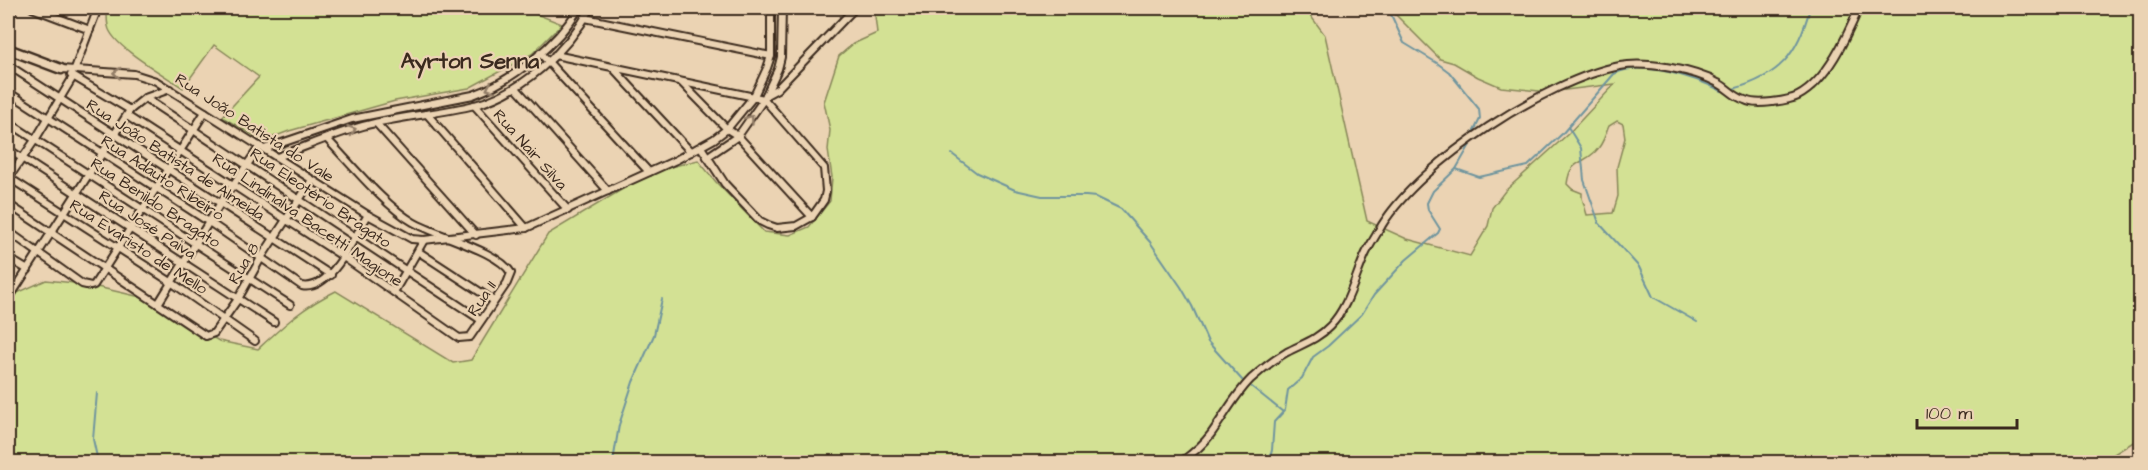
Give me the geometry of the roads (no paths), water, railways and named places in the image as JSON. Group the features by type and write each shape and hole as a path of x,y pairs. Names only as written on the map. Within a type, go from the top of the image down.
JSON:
{"street":[{"path":"8,22 13,8"},
{"path":"32,8 90,30"},
{"path":"8,178 35,140 74,74 98,8"},
{"path":"8,204 158,304 246,164 262,148 352,119 473,95 501,83 540,53 561,33 579,8"},
{"path":"277,157 376,123 474,105 516,88 555,55 591,8"},
{"path":"706,158 738,136 765,97 778,69 781,57 780,8 757,8"},
{"path":"555,55 765,97 777,89 855,8"},
{"path":"1181,462 1209,437 1236,396 1249,381 1286,352 1317,338 1331,326 1349,294 1366,252 1384,222 1403,198 1452,154 1494,124 1533,99 1589,73 1636,64 1700,75 1719,83 1738,98 1747,101 1769,103 1797,97 1809,89 1836,55 1859,8"},
{"path":"394,292 424,240 526,228 691,152 727,129 754,96 771,56 771,9"},
{"path":"585,18 771,56"},
{"path":"8,49 61,69"},
{"path":"540,53 650,172"},
{"name":"Rua João Batista de Almeida","path":"8,65 331,275"},
{"path":"613,68 691,152"},
{"name":"Rua Lindinalva Bacetti Magione","path":"61,69 74,74 179,149 342,256 459,338 467,339 473,334"},
{"name":"Rua João Batista do Vale","path":"74,74 134,74 156,81 368,215 412,239 424,240"},
{"path":"681,82 727,129 738,136 812,217"},
{"path":"516,88 608,191"},
{"path":"8,300 129,113 145,98 171,89"},
{"name":"Rua Adauto Ribeiro","path":"8,92 209,222 302,286 310,287 318,284 331,275"},
{"path":"701,147 725,184 760,220 777,228 786,228 796,226 812,217 824,200 826,191 824,168 765,97"},
{"name":"Rua Eleotério Bragato","path":"145,98 481,320"},
{"name":"Rua Nair Silva","path":"474,105 568,210"},
{"path":"8,231 82,284 91,286 105,268 166,169 205,112"},
{"path":"427,114 526,228"},
{"name":"Rua Benildo Bragato","path":"8,122 290,305"},
{"path":"376,123 476,235"},
{"path":"327,138 398,213 446,237"},
{"name":"Rua José Paiva","path":"8,149 274,322"},
{"name":"Rua Evaristo de Mello","path":"8,178 171,282 255,341"},
{"name":"Rua 8","path":"158,304 202,334 211,335 238,299 261,258 312,180"},
{"path":"331,275 368,215"},
{"name":"Rua 11","path":"446,237 466,244 506,265 512,273 473,334"},
{"path":"419,252 494,301"},
{"path":"8,258 28,270"}],"waterway":[{"path":"1388,8 1404,43 1449,72 1479,109 1480,119 1471,137"},
{"path":"1733,89 1763,77 1785,61 1800,38 1810,8"},
{"path":"1456,169 1479,177 1528,166 1562,134 1614,74 1626,70 1639,68 1669,72 1722,91"},
{"path":"1568,127 1581,148 1584,180 1599,223 1639,267 1653,297 1697,322"},
{"path":"1269,462 1274,422 1285,410 1288,390 1302,378 1313,357 1362,314 1374,295 1406,260 1438,233 1440,229 1428,210 1427,203 1433,191 1456,169 1471,143"},
{"path":"952,154 977,173 1015,190 1042,196 1096,197 1121,209 1150,242 1181,287 1208,342 1242,380"},
{"path":"613,462 619,425 633,382 654,335 662,299"},
{"path":"1252,387 1283,412"},
{"path":"97,393 93,439 98,462"}],"district":[{"name":"Ayrton Senna","path":"470,60"}]}
